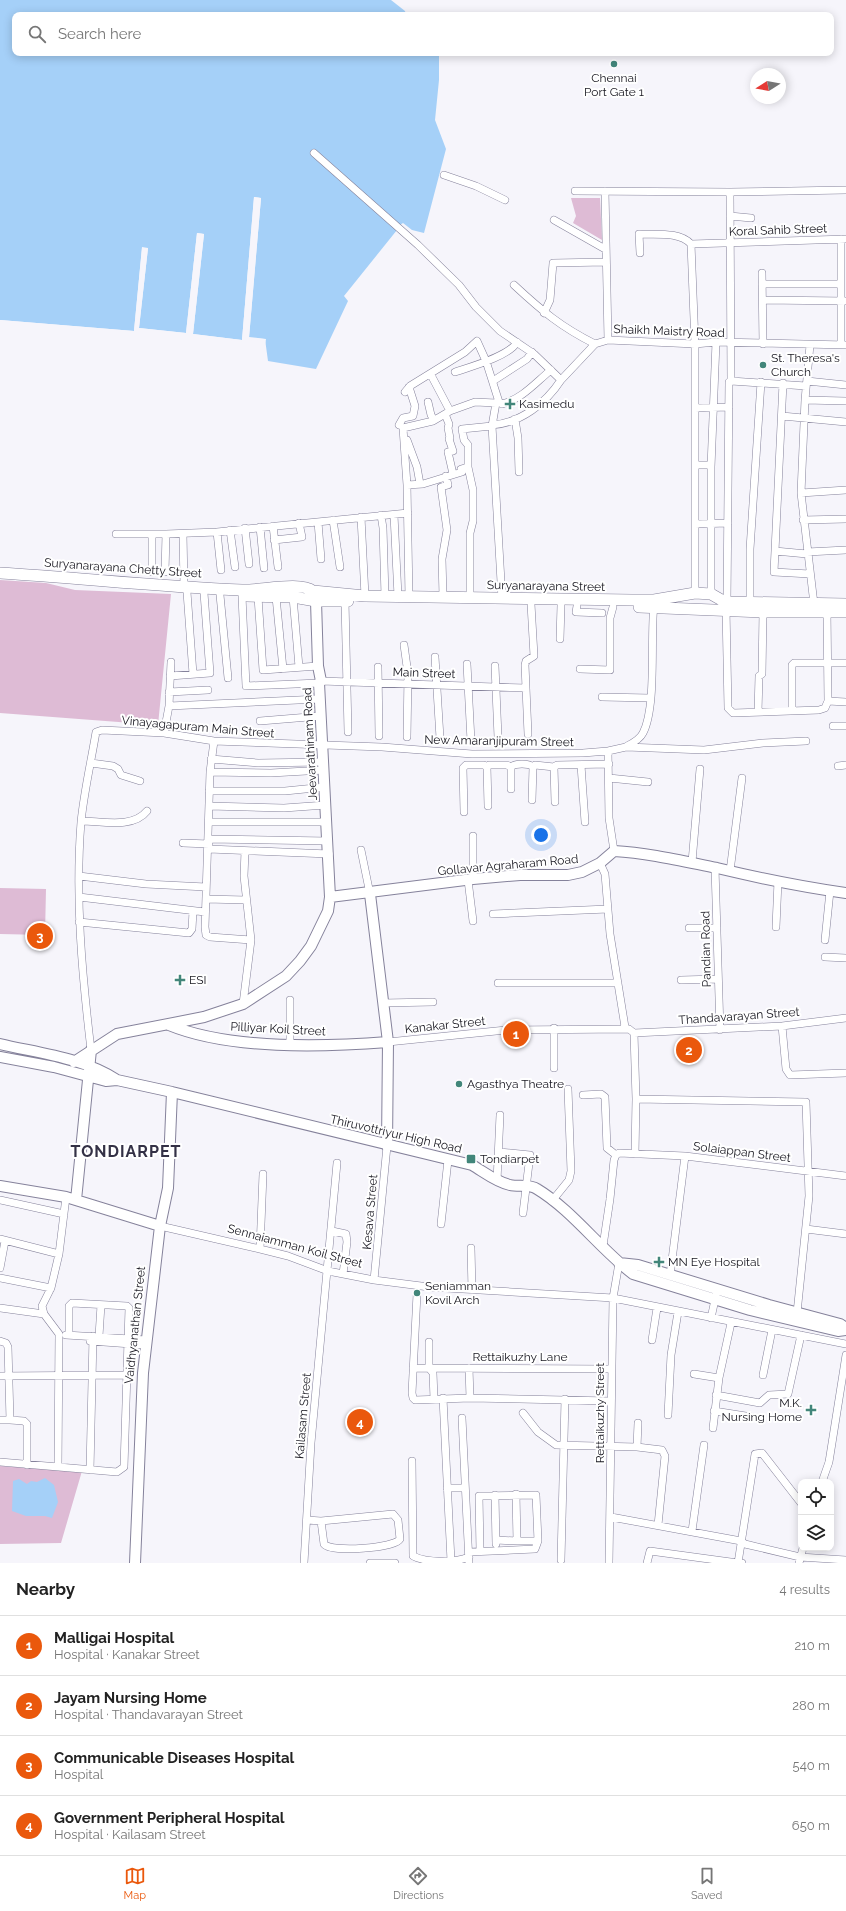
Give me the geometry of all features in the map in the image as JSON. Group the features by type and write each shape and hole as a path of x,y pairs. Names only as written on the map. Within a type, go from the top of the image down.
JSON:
{"main road":[{"name":"Suryanarayana Chetty Street","path":"0,573 186,589 204,594 220,595 243,593"},
{"name":"Suryanarayana Chetty Street","path":"0,578 243,593"},
{"name":"Suryanarayana Street","path":"243,593 293,587 309,588 315,596 345,601 613,607 654,603 695,594 711,594 727,606 750,603 846,604"},
{"name":"Suryanarayana Street","path":"243,593 258,597 443,596 727,606 763,612 846,612"},
{"name":"Jeevarathinam Road","path":"74,1062 90,1050 117,1034 204,1018 243,1004 286,976 312,946 328,911 330,897 315,596"},
{"path":"614,851 638,853 692,862 778,881 846,893"},
{"name":"Gollavar Agraharam Road","path":"330,897 370,894 470,880 520,875 568,875 582,872 600,864 614,851"},
{"path":"370,894 388,1042 389,1120 387,1146"},
{"name":"Pilliyar Koil Street","path":"169,1025 194,1035 226,1040 290,1044 361,1044 388,1042"},
{"name":"Thiruvottriyur High Road","path":"0,1044 74,1062 106,1081 117,1080 172,1092 387,1146 472,1165 497,1180 510,1185 535,1188 552,1200 603,1246 619,1263 633,1274 716,1294"},
{"path":"76,1200 90,1050"},
{"name":"Thiruvottriyur High Road","path":"0,1057 54,1068 89,1072"},
{"name":"Vaidhyanathan Street","path":"135,1563 143,1373 160,1226 168,1188 172,1092"},
{"name":"Sennaiamman Koil Street","path":"0,1186 66,1197 160,1226"},
{"path":"619,1263 638,1265 793,1321 838,1331 846,1329"},
{"path":"716,1294 840,1324 846,1329"}],"street":[{"path":"314,153 418,245 469,296 476,307 500,330 532,352 561,380"},
{"path":"444,174 476,186 505,200"},
{"path":"575,191 730,192 846,190"},
{"path":"605,191 608,340"},
{"path":"730,192 732,344 731,381 729,382 727,606 728,708 733,713 822,710 825,708 828,702 826,611"},
{"path":"730,216 751,218"},
{"path":"554,220 605,248"},
{"path":"640,253 639,234 676,236 684,238 691,244 695,344 695,594"},
{"path":"843,239 840,284 843,301 844,345"},
{"name":"Koral Sahib Street","path":"691,244 843,239"},
{"path":"544,313 550,300 553,263 606,262"},
{"path":"762,273 763,344"},
{"path":"762,284 840,284"},
{"path":"514,285 544,313 572,332 595,344"},
{"path":"763,300 843,301"},
{"name":"Shaikh Maistry Road","path":"468,467 468,446 464,440 462,429 503,424 515,419 542,403 553,392 561,380 595,344 608,340 695,344 716,342 732,344 844,345"},
{"path":"399,424 403,418 413,416 415,406 407,389 465,352 477,341 493,381 497,403 492,425 502,599"},
{"path":"455,372 486,361 513,348 517,342"},
{"path":"711,594 711,465 716,342"},
{"path":"810,345 805,400 801,493 814,604"},
{"path":"493,381 527,359 532,352"},
{"path":"409,597 408,513 403,428 420,425 434,420 447,412 475,402 502,404 522,396 551,370"},
{"path":"431,375 447,412 449,439 453,451 448,452 448,485 441,487 447,530 442,559 443,596"},
{"path":"731,381 846,385"},
{"path":"750,603 750,549 761,382"},
{"path":"783,383 774,572 810,574"},
{"path":"805,400 846,401"},
{"path":"428,402 431,415 434,420"},
{"path":"695,408 729,407"},
{"path":"782,416 846,422"},
{"path":"515,419 518,438 519,472"},
{"path":"404,437 408,442 415,461 420,484"},
{"path":"695,465 711,465"},
{"path":"407,485 420,484 462,472 461,469 468,467 473,490 473,521 470,533 470,597"},
{"path":"801,493 846,490"},
{"path":"116,534 183,534 217,532 245,528 408,513"},
{"path":"381,515 385,596"},
{"path":"394,515 398,596"},
{"path":"361,517 365,596"},
{"path":"804,520 846,519"},
{"path":"333,520 340,567"},
{"path":"318,522 322,559"},
{"path":"274,540 302,537 299,523"},
{"path":"695,524 728,523"},
{"path":"273,526 278,567"},
{"path":"260,527 264,568"},
{"path":"245,528 249,564"},
{"path":"230,530 235,567"},
{"path":"217,532 221,570"},
{"path":"152,534 152,572"},
{"path":"165,572 166,534"},
{"path":"183,534 193,674"},
{"path":"775,551 807,553 846,550"},
{"name":"Main Street","path":"243,593 246,686 346,681 526,688"},
{"path":"170,676 210,673 204,594"},
{"path":"220,595 228,678"},
{"path":"258,597 263,670 318,666"},
{"path":"276,597 283,669"},
{"path":"293,597 299,667"},
{"path":"345,601 348,732"},
{"path":"626,747 642,734 647,722 650,698 654,603"},
{"path":"528,734 525,663 534,656 531,604"},
{"path":"560,639 561,605"},
{"path":"577,606 576,612 602,613"},
{"path":"580,669 610,670 611,611 613,607"},
{"path":"758,712 759,676 762,674 763,612"},
{"path":"404,645 408,674 407,737"},
{"path":"435,657 440,738"},
{"path":"164,733 169,706 171,662"},
{"path":"792,711 792,665 797,662 846,664"},
{"path":"467,664 471,741"},
{"path":"495,666 498,738"},
{"path":"378,667 379,736"},
{"path":"169,692 208,690"},
{"path":"602,697 650,698"},
{"path":"169,706 320,699"},
{"path":"828,702 846,702"},
{"path":"260,721 321,716"},
{"path":"833,726 846,726"},
{"name":"Vinayagapuram Main Street","path":"91,763 96,732 102,730 164,733 214,741 322,746"},
{"path":"214,741 210,772 209,844 205,912 206,935 210,937 251,940"},
{"path":"626,747 704,750 763,743 806,741"},
{"name":"New Amaranjipuram Street","path":"322,746 382,747 472,754 608,751 626,747"},
{"path":"608,751 609,818 614,851"},
{"path":"211,759 323,766"},
{"path":"90,1050 79,922 79,876 82,821 91,763 113,766 118,769 121,775 140,780"},
{"path":"581,764 585,822"},
{"path":"464,812 464,766 484,765 487,767 489,765 507,765 511,767 513,765 530,765 533,767 535,765 554,767 557,765 609,764"},
{"path":"838,766 846,765"},
{"path":"210,772 271,773 323,766"},
{"path":"487,767 488,806"},
{"path":"511,767 511,789"},
{"path":"532,800 533,767"},
{"path":"554,767 556,802"},
{"path":"692,862 700,769"},
{"path":"608,778 648,782"},
{"path":"730,871 742,778"},
{"path":"210,791 285,791 325,787"},
{"path":"209,806 284,808 326,806"},
{"path":"82,821 133,822 143,817 147,812"},
{"path":"209,822 327,822"},
{"path":"473,836 470,880 473,921"},
{"path":"183,843 209,844 328,841"},
{"path":"209,844 245,851 329,854"},
{"path":"362,850 370,894"},
{"path":"243,1004 251,940 244,876 245,851"},
{"path":"600,864 605,874 608,909 624,1028 632,1030 634,1033 636,1099 635,1154"},
{"name":"Pandian Road","path":"715,868 720,1030"},
{"path":"79,876 146,884 206,887"},
{"path":"776,927 778,881"},
{"path":"825,940 830,891"},
{"path":"79,897 205,912"},
{"path":"206,899 246,900"},
{"path":"493,914 608,909"},
{"path":"79,922 189,933 192,929 193,911"},
{"path":"689,928 717,928"},
{"path":"825,957 846,958"},
{"path":"681,980 718,979"},
{"path":"498,983 618,983"},
{"path":"290,1000 290,1044"},
{"path":"383,1003 432,1002"},
{"name":"Thandavarayan Street","path":"634,1033 782,1026 846,1018"},
{"path":"782,1026 786,1069 790,1075 846,1073"},
{"path":"554,1028 554,1068"},
{"name":"Kanakar Street","path":"388,1042 506,1030 624,1028"},
{"path":"552,1200 569,1180 571,1171 568,1089"},
{"path":"582,1096 602,1094 605,1097 607,1148 616,1154 603,1246"},
{"path":"636,1099 804,1101 808,1105 807,1171 809,1196 797,1313"},
{"path":"497,1180 500,1115"},
{"name":"Kesava Street","path":"374,1280 387,1146"},
{"path":"499,1152 529,1153 530,1155 523,1213"},
{"name":"Solaiappan Street","path":"616,1154 684,1156 846,1176"},
{"path":"670,1276 684,1156"},
{"path":"441,1224 448,1160"},
{"name":"Kailasam Street","path":"304,1563 311,1443 332,1231 337,1163"},
{"path":"260,1248 263,1174"},
{"path":"58,1467 60,1337 44,1314 43,1303 51,1288 58,1254 66,1197"},
{"path":"0,1200 64,1214"},
{"name":"Sennaiamman Koil Street","path":"160,1226 260,1248 288,1256 328,1271 418,1290 472,1290 613,1298 657,1308 846,1344"},
{"path":"806,1229 846,1234"},
{"path":"332,1231 346,1234 347,1242 343,1274"},
{"path":"0,1268 3,1240 58,1254"},
{"path":"471,1248 472,1290"},
{"name":"Rettaikuzhy Street","path":"609,1563 611,1517 610,1401 613,1298 619,1263"},
{"path":"0,1278 51,1288"},
{"path":"418,1290 413,1368 413,1398 415,1400 470,1398 610,1401"},
{"path":"711,1318 716,1294"},
{"path":"0,1462 117,1472 124,1467 129,1308 127,1306 70,1304 69,1335"},
{"path":"90,1470 92,1375 95,1338 101,1305"},
{"path":"0,1308 44,1314"},
{"path":"652,1340 657,1308"},
{"path":"668,1415 671,1355 678,1312"},
{"path":"713,1428 716,1395 731,1322"},
{"path":"763,1375 772,1330"},
{"path":"60,1337 69,1335 146,1343"},
{"path":"716,1395 760,1403 769,1395 788,1394 801,1336"},
{"path":"60,1337 95,1338"},
{"path":"0,1341 6,1343 8,1347 10,1420"},
{"path":"429,1342 429,1368 433,1373 434,1399"},
{"path":"823,1479 829,1462 846,1355"},
{"name":"Rettaikuzhy Lane","path":"413,1368 611,1368"},
{"path":"469,1368 470,1398"},
{"path":"0,1376 126,1374"},
{"path":"694,1374 719,1378"},
{"path":"443,1398 451,1561"},
{"path":"560,1560 562,1445 565,1399"},
{"path":"714,1411 752,1417"},
{"path":"523,1413 538,1432 556,1445 658,1448 664,1452 658,1525"},
{"path":"462,1418 464,1488 469,1557"},
{"path":"0,1420 24,1421 27,1424 27,1465"},
{"path":"637,1447 638,1423"},
{"path":"692,1532 704,1445"},
{"path":"738,1563 740,1541 755,1454 762,1453 798,1499"},
{"path":"412,1461 412,1554 414,1558 431,1562 451,1561 461,1560 480,1551 534,1549 538,1541 536,1495 482,1495 478,1497 480,1551"},
{"path":"447,1488 464,1488"},
{"path":"516,1494 516,1541"},
{"path":"495,1495 496,1550"},
{"path":"306,1520 321,1522 393,1514 398,1520 400,1541 393,1545 342,1550 327,1548 324,1544 321,1522"},
{"path":"611,1517 740,1541 744,1544 800,1560 846,1560"},
{"path":"496,1540 538,1541"},
{"path":"647,1563 650,1551 742,1563"},
{"path":"370,1563 395,1563"}],"shaded area":[{"path":"571,198 600,198 602,240 573,223 576,216"},
{"path":"0,580 46,583 75,590 171,594 158,725 0,713"},
{"path":"0,888 46,889 45,935 0,934"},
{"path":"0,1466 82,1471 61,1543 0,1544"}],"water":[{"path":"0,0 391,0 405,12 12,12 12,56 439,56 439,80 435,120 446,149 424,233 412,230 403,223 400,225 316,150 311,155 397,230 344,296 348,301 316,369 268,361 265,339 249,338 261,198 254,197 242,340 193,334 204,234 197,233 186,333 139,328 148,248 142,248 134,331 0,320"},
{"path":"45,1478 54,1485 58,1502 52,1518 45,1516 26,1516 12,1511 13,1481 19,1479 27,1484 31,1481 37,1482"}],"pier":[{"path":"254,197 261,198 249,337 266,339 265,345 263,345 263,341 249,340 247,338 259,200 256,199 243,342 191,335 202,236 199,236 187,335 138,329 146,250 144,249 135,332 0,322 0,320 134,331 142,247 148,248 139,328 186,333 197,233 204,234 193,334 242,340"}],"place":[{"name":"Chennai Port Gate 1","path":"614,64"},
{"name":"St. Theresa's Church","path":"763,365"},
{"name":"Kasimedu","path":"510,404"},
{"name":"Communicable Diseases Hospital","path":"40,936"},
{"name":"ESI","path":"180,980"},
{"name":"Malligai Hospital","path":"516,1034"},
{"name":"Jayam Nursing Home","path":"689,1050"},
{"name":"Agasthya Theatre","path":"459,1084"},
{"name":"Tondiarpet","path":"471,1159"},
{"name":"MN Eye Hospital","path":"659,1262"},
{"name":"Seniamman Kovil Arch","path":"417,1293"},
{"name":"M.K. Nursing Home","path":"811,1410"},
{"name":"Government Peripheral Hospital","path":"360,1422"}],"district":[{"name":"TONDIARPET","path":"126,1151"}]}
